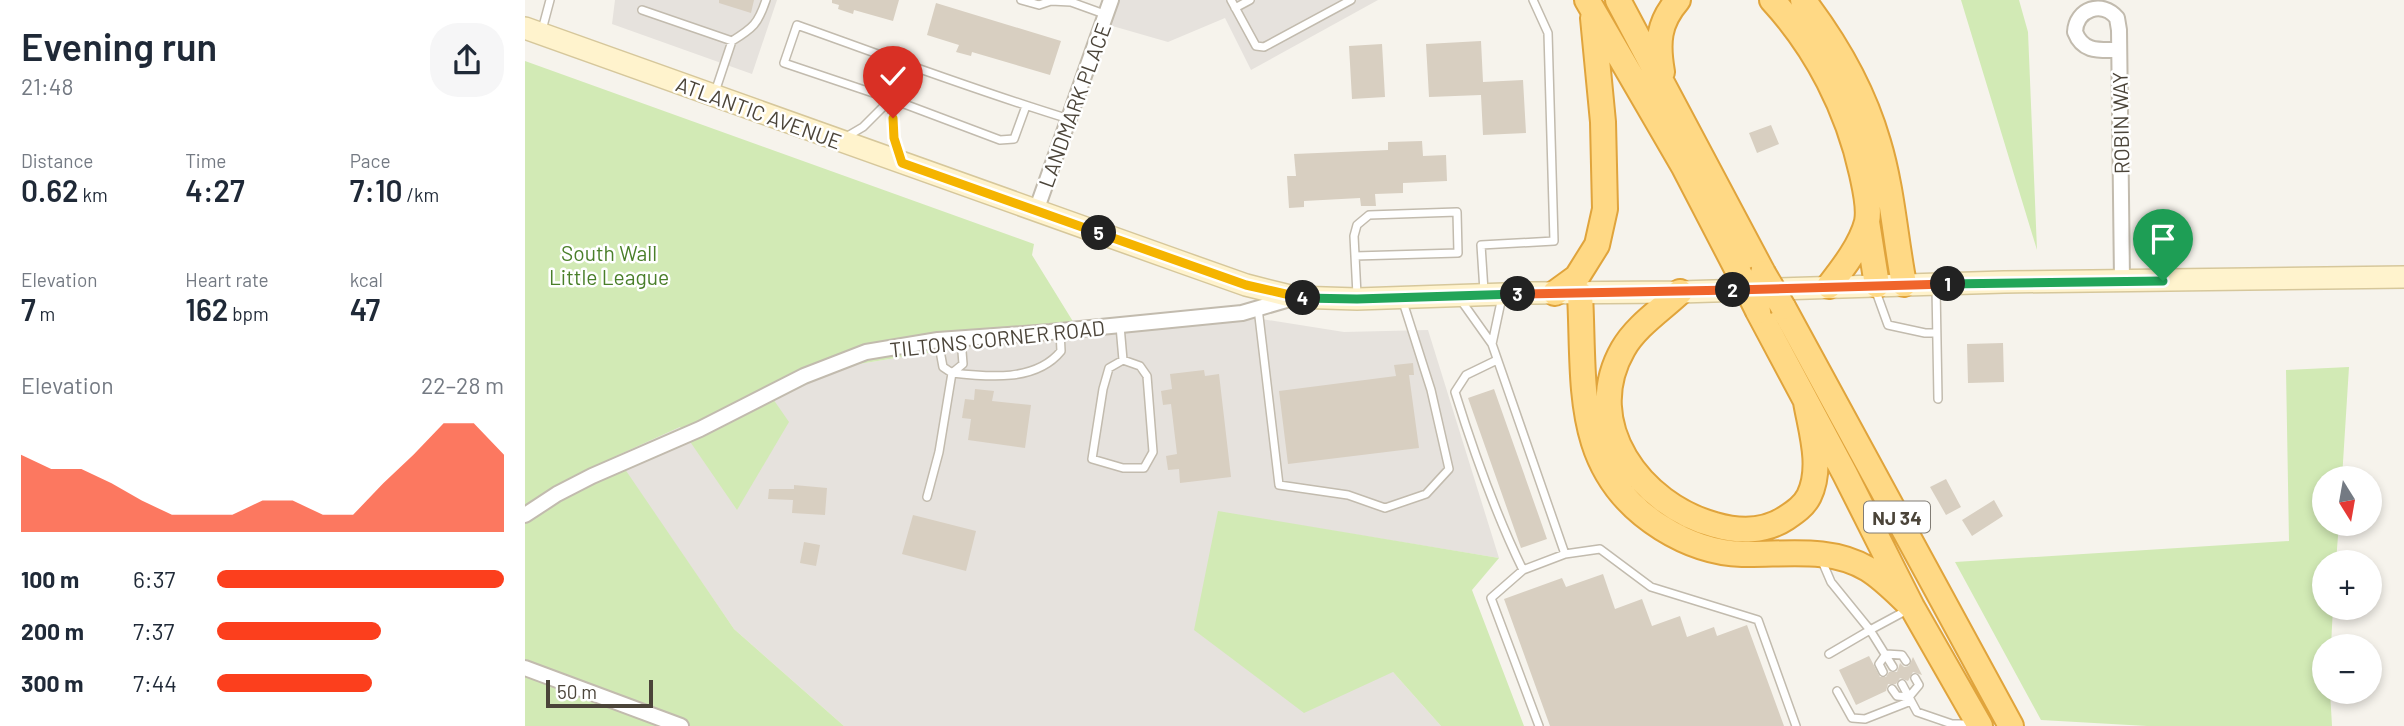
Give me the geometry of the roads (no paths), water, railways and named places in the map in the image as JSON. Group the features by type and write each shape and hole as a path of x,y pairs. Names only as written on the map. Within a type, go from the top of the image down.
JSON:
{"highway":[{"name":"NJ 34","path":"1618,0 1665,87 1751,273"},
{"path":"1665,87 1658,48 1663,22 1678,0"},
{"path":"1772,0 1805,41 1829,80 1846,118 1865,189 1875,285"},
{"path":"1803,0 1839,51 1869,115 1885,169 1904,285"},
{"name":"NJ 34","path":"1590,5 1684,167 1751,273 2011,726"},
{"path":"1555,293 1577,276 1597,245 1605,209 1603,122 1590,5"},
{"path":"1829,286 1856,246 1867,221"},
{"path":"1680,292 1633,335 1619,357 1611,381 1612,428 1621,450 1637,475 1656,496 1684,514 1720,527 1757,530 1779,523 1802,506 1814,482 1816,464 1806,402"},
{"path":"1580,294 1588,427 1600,462 1621,494 1637,510 1673,534 1714,550 1742,554 1838,556 1867,568 1912,607"},
{"name":"NJ 34","path":"1771,309 1806,402 1912,607 1980,725"}],"main road":[{"name":"ATLANTIC AVENUE","path":"533,31 1233,280 1294,297 1357,299 1875,285 2404,277"}],"street":[{"name":"LANDMARK PLACE","path":"1036,211 1111,0"},
{"name":"ROBIN WAY","path":"2119,50 2122,280"},
{"name":"TILTONS CORNER ROAD","path":"525,515 580,482 700,429 828,365 885,348 938,340 1120,326 1242,313 1294,297"},
{"path":"525,668 681,726"}],"lane":[{"path":"533,31 550,0"},
{"path":"714,96 732,41 751,29 759,20 766,0"},
{"path":"1021,0 1039,5 1051,1 1071,2 1107,15"},
{"path":"1231,0 1256,46 1264,47 1351,0"},
{"path":"1235,8 1249,0"},
{"path":"1492,344 1494,295 1481,245 1554,242 1548,33 1533,0"},
{"path":"642,10 732,41"},
{"path":"1026,106 1014,139 1000,140 784,63 797,25 1069,119"},
{"path":"902,163 894,138 891,99 903,62"},
{"path":"839,140 863,127 891,99"},
{"path":"1355,256 1458,253 1457,212 1369,215 1357,225 1354,236 1357,299"},
{"path":"1936,284 1938,399"},
{"path":"1875,285 1888,325 1925,333 1936,332"},
{"path":"1457,296 1492,344 1565,554"},
{"path":"1258,308 1279,485 1348,495 1385,508 1426,494 1449,469 1431,390 1401,298"},
{"path":"1120,326 1123,360"},
{"path":"938,340 943,367 952,373 983,376 1021,374 1052,363 1061,351 1060,331"},
{"path":"926,497 939,452 952,373 963,364 961,339"},
{"path":"1123,360 1140,366 1147,376 1153,452 1144,468 1123,468 1092,459 1109,368 1123,360"},
{"path":"1497,360 1466,375 1455,392 1475,456 1507,538 1523,570"},
{"path":"1539,726 1491,598 1523,570 1565,554 1600,549 1651,587 1758,620 1796,726"},
{"path":"1819,554 1831,582 1870,631 1893,667"},
{"path":"1829,654 1912,607"},
{"path":"1886,654 1902,655 1906,661"},
{"path":"1883,671 1879,664 1886,654"},
{"path":"1836,691 1852,718 1865,719 1910,699 1919,685 1915,678"},
{"path":"1902,684 1917,712 1952,724 1980,725"},
{"path":"1892,689 1897,696 1910,699"}],"park label":[{"name":"South Wall Little League","path":"609,264"}]}
